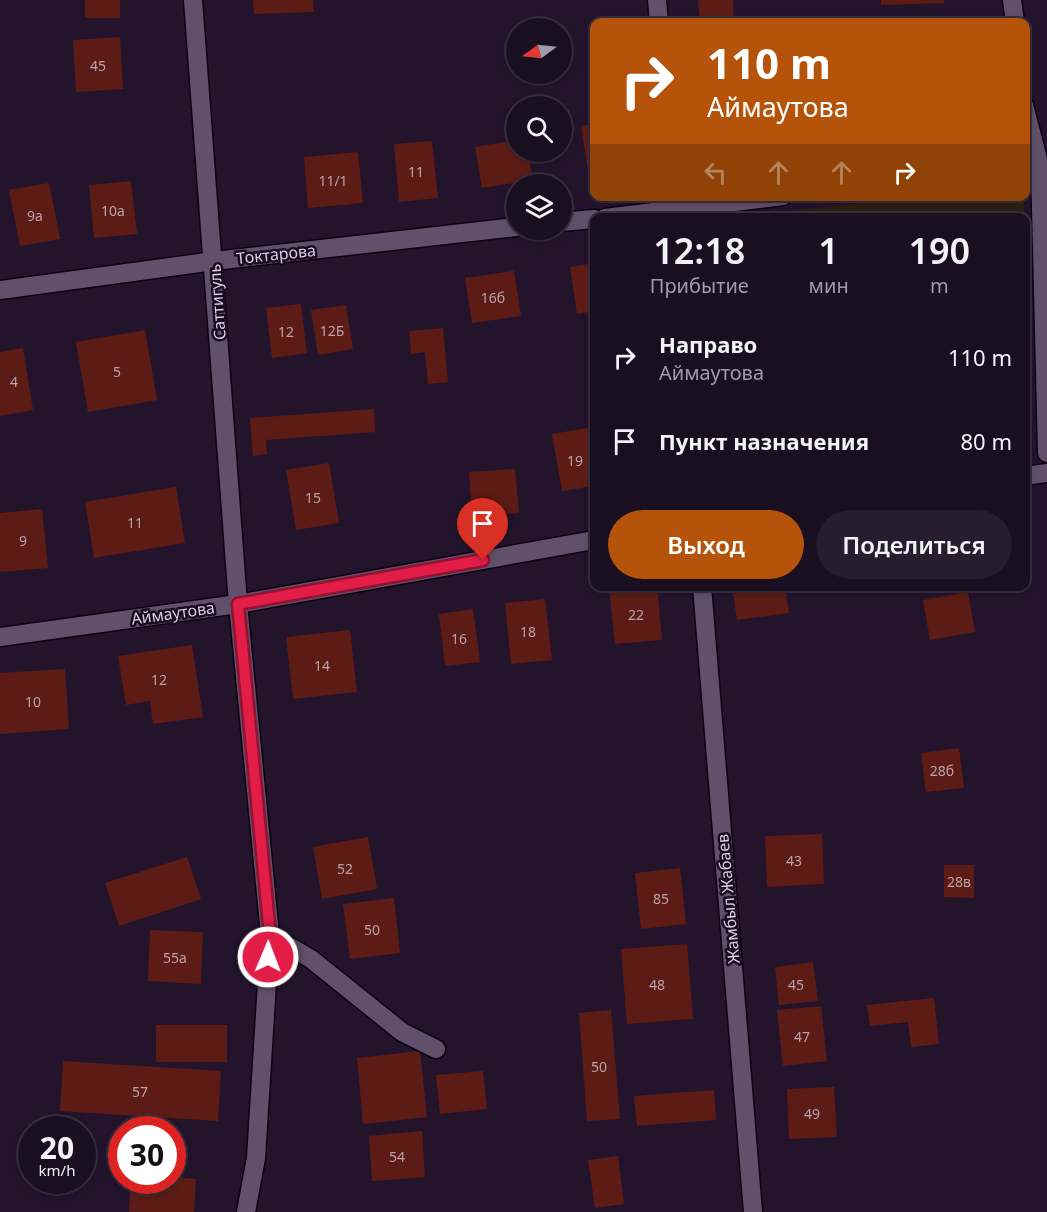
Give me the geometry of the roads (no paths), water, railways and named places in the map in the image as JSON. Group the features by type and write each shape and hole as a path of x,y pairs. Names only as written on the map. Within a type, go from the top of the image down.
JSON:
{"street":[{"name":"Саттигуль","path":"193,0 238,604 270,935 256,1158 246,1212"},
{"path":"657,0 659,18"},
{"path":"1012,0 1014,18"},
{"path":"1030,152 1047,453"},
{"path":"642,213 740,201"},
{"path":"572,221 590,219"},
{"name":"Токтарова","path":"0,290 214,261 506,228"},
{"path":"1030,475 1047,472"},
{"name":"Аймаутова","path":"0,637 238,604 590,541"},
{"name":"Жамбыл Жабаев","path":"702,591 753,1212"},
{"path":"270,935 311,959 402,1032 436,1049"}]}
